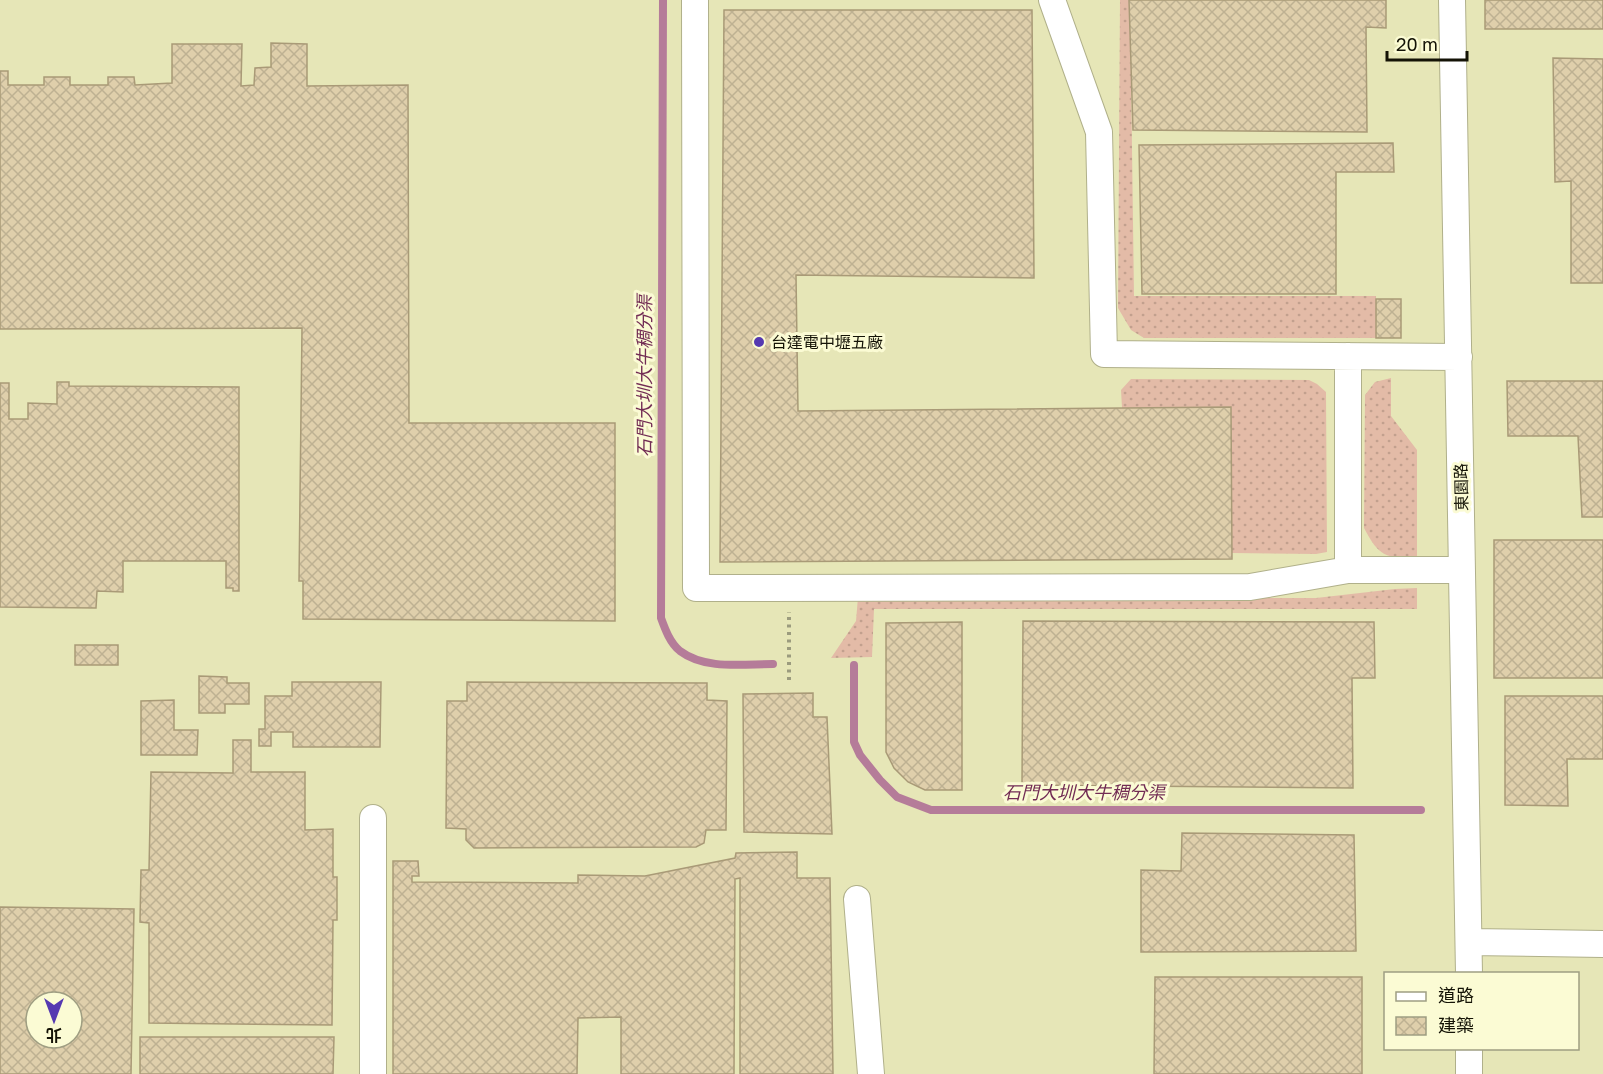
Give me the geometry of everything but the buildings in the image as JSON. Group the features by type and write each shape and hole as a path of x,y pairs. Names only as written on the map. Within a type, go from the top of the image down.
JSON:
{"street":[{"path":"695,0 696,588 1250,587 1348,570 1462,570"},
{"path":"1052,0 1099,132 1104,354 1459,357"},
{"name":"東園路","path":"1452,0 1469,972"},
{"path":"1348,356 1348,570"},
{"path":"373,818 373,1074"},
{"path":"857,898 871,1074"},
{"path":"1469,942 1603,944"},
{"path":"1469,1050 1469,1074"}],"path":[{"path":"789,680 790,588"}],"shaded area":[{"path":"0,0 1603,0 1603,1074 0,1074"},
{"path":"1120,0 1130,0 1134,296 1376,296 1376,338 1144,338 1131,330 1118,308"},
{"path":"1391,378 1391,416 1417,450 1417,558 1384,554 1374,545 1364,528 1365,395 1375,382"},
{"path":"1131,379 1309,380 1317,384 1326,392 1327,552 1316,554 1232,553 1231,407 1122,408 1121,390"},
{"path":"1417,588 1417,609 874,609 872,657 831,658 856,621 858,597 1316,598"}],"waterway":[{"name":"石門大圳大牛稠分渠","path":"663,0 661,618 673,644 690,657 725,665 773,664"},
{"name":"石門大圳大牛稠分渠","path":"854,665 854,742 860,755 897,797 931,810 1421,810"}],"place":[{"name":"台達電中壢五廠","path":"759,342"}]}
